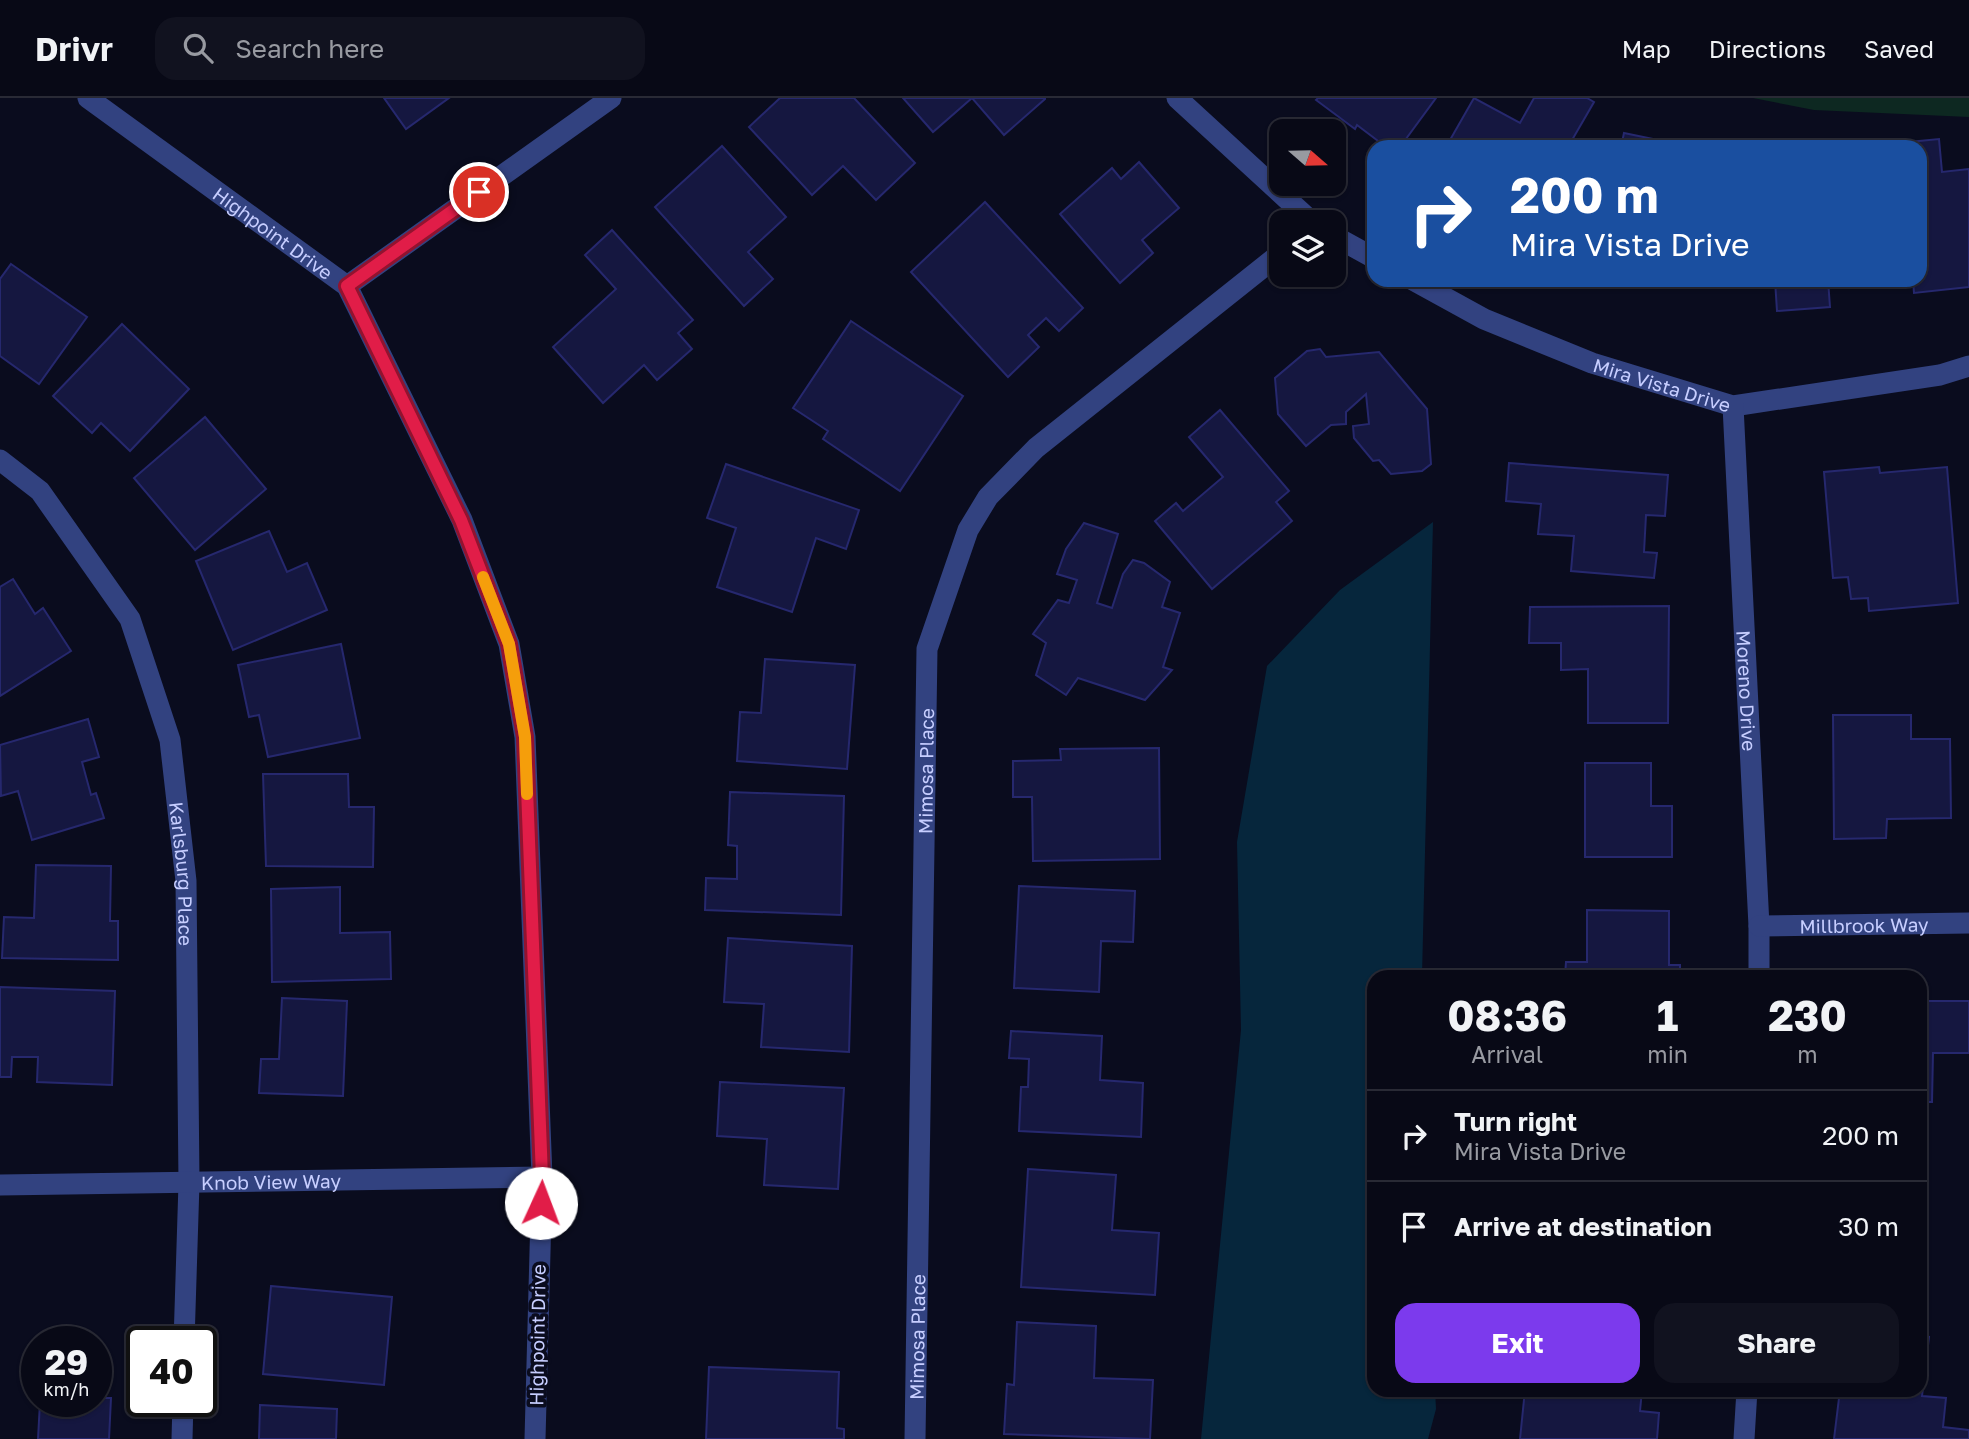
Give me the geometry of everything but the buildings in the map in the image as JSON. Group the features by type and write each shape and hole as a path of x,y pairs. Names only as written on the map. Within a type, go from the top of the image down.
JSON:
{"street":[{"name":"Highpoint Drive","path":"88,98 347,286 461,520 509,644 525,737 542,1177 535,1439"},
{"path":"347,286 611,98"},
{"path":"1177,98 1299,210"},
{"path":"1346,243 1367,254"},
{"name":"Mimosa Place","path":"915,1439 927,649 968,530 989,496 1036,448 1269,263"},
{"name":"Mira Vista Drive","path":"1426,287 1484,319 1592,363 1733,406 1940,375 1969,366"},
{"name":"Moreno Drive","path":"1733,406 1759,970"},
{"name":"Karlsburg Place","path":"0,460 40,491 130,619 170,740 186,881 189,1183 185,1326"},
{"name":"Millbrook Way","path":"1759,926 1969,923"},
{"name":"Knob View Way","path":"0,1185 542,1177"},
{"path":"1744,1439 1747,1397"},
{"path":"182,1439 183,1417"}],"green space":[{"path":"1753,98 1969,98 1969,117 1814,110"}],"water":[{"path":"1433,522 1422,970 1367,970 1367,1397 1435,1397 1436,1409 1428,1439 1201,1439 1241,1030 1237,842 1267,666 1340,590"}],"slow traffic":[{"path":"483,577 509,644 525,737 527,794"}],"route":[{"path":"479,192 347,286 461,520 509,644 525,737 541,1203"}]}
